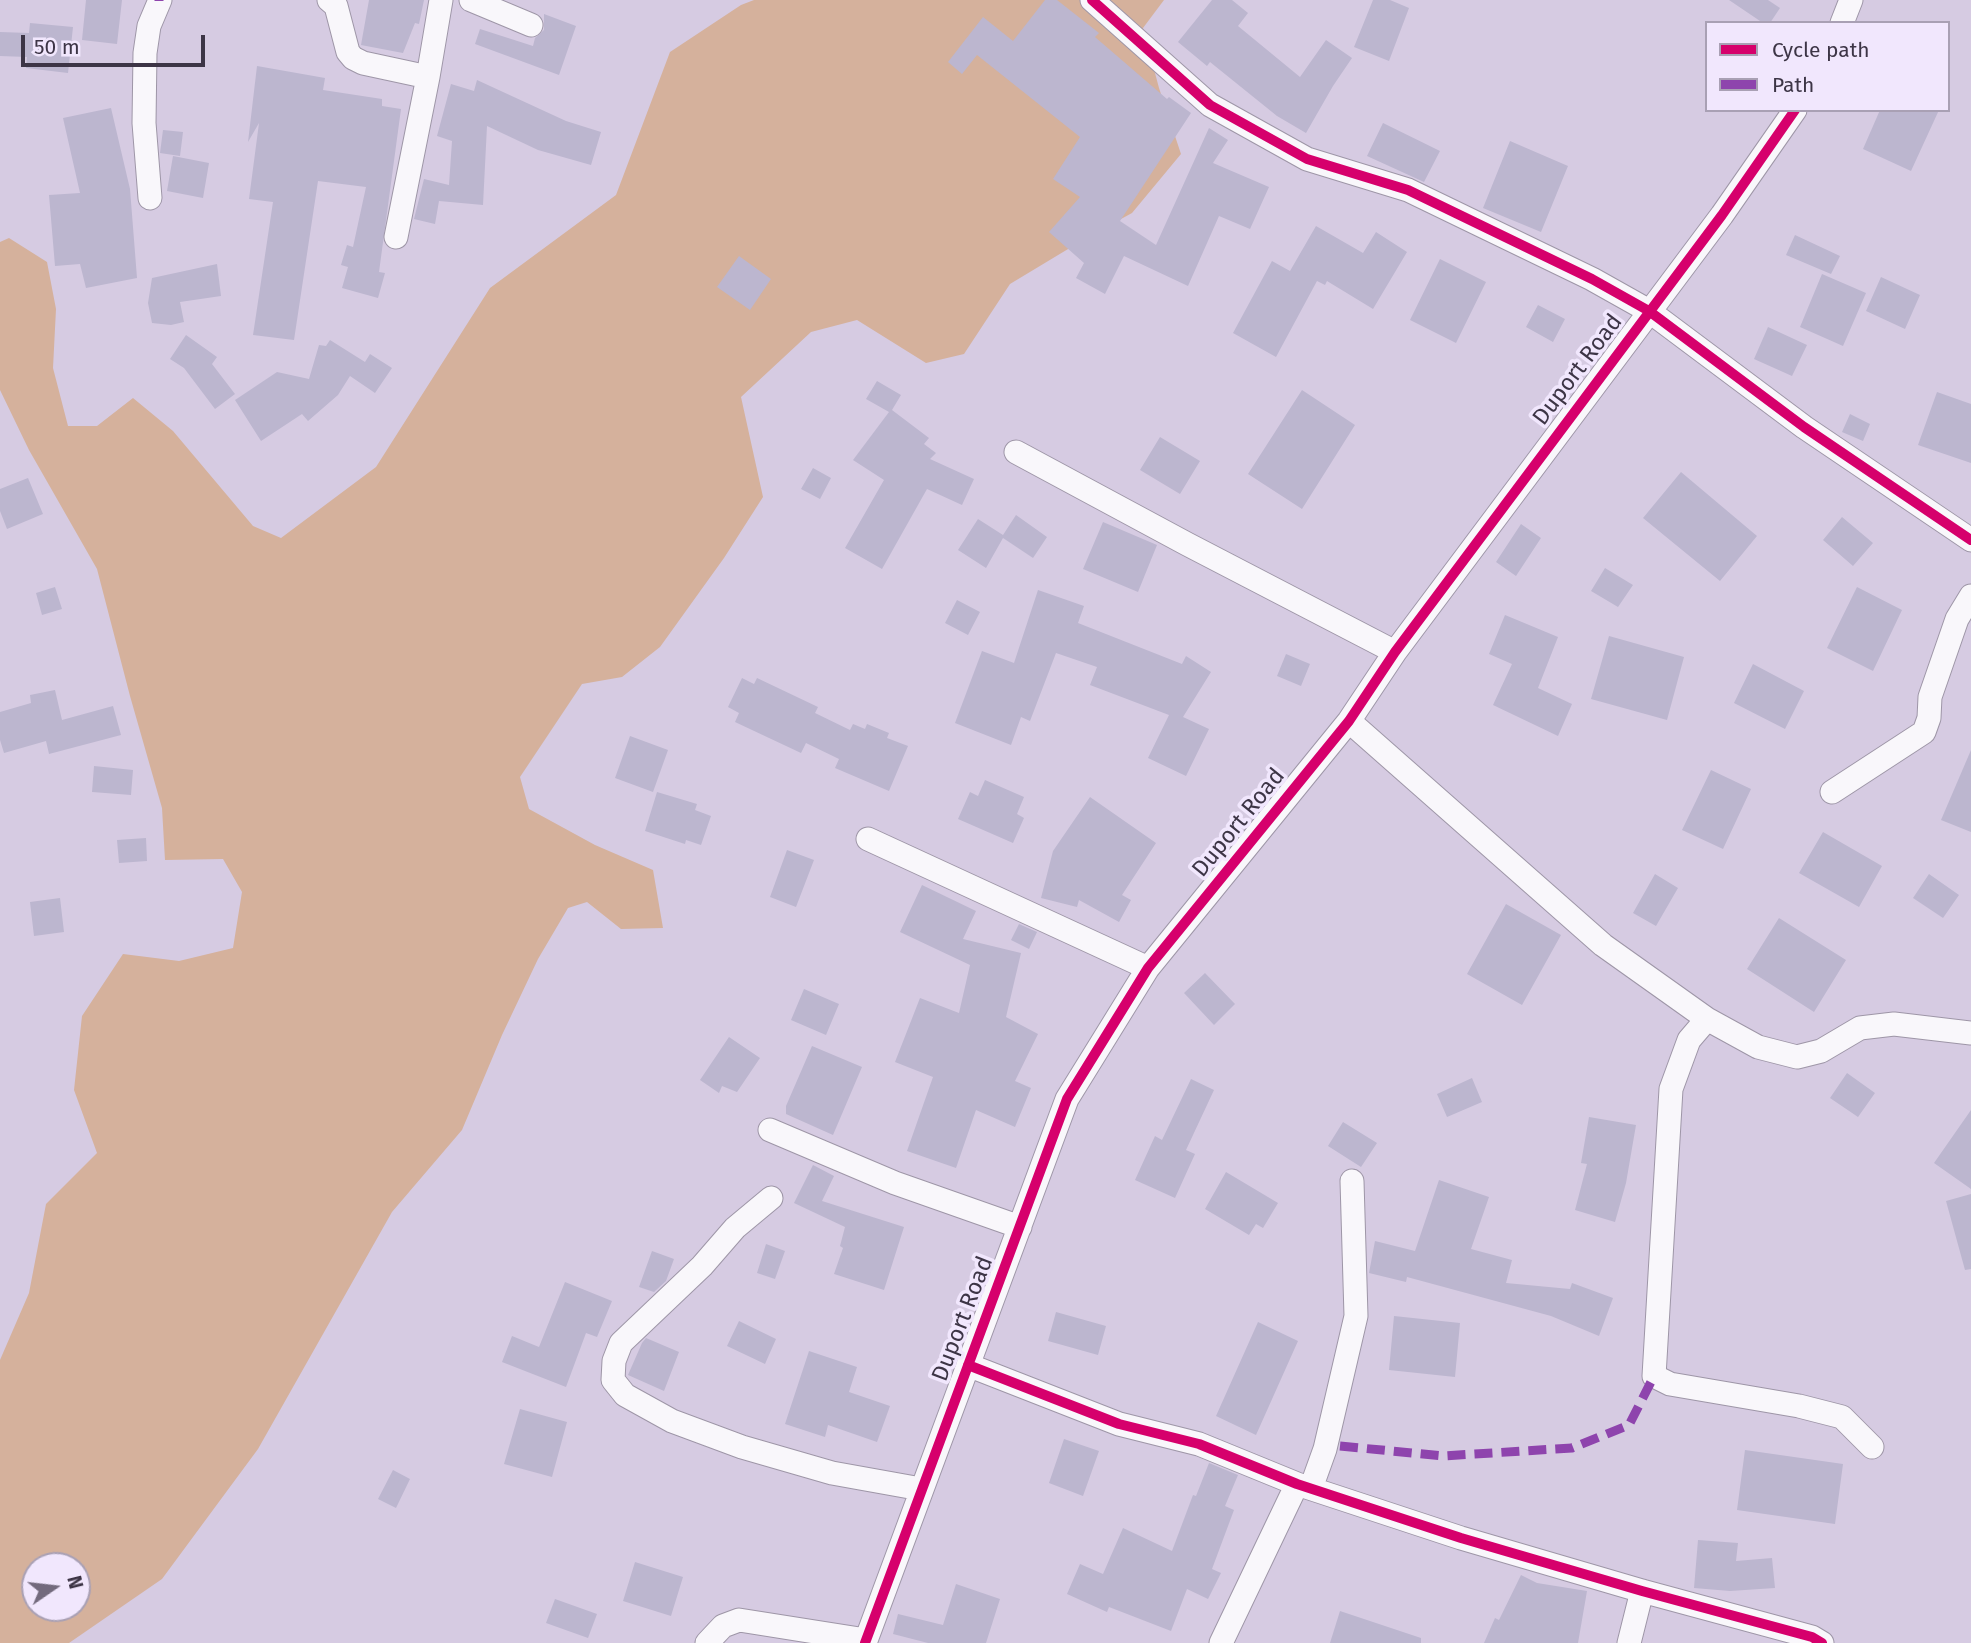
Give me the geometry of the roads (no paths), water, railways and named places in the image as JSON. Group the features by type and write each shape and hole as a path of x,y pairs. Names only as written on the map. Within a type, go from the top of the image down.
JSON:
{"street":[{"path":"150,198 144,123 145,53 149,26 160,0"},
{"path":"329,0 336,6 348,52 353,58 363,63 428,77"},
{"path":"396,237 441,0"},
{"path":"471,0 531,25"},
{"path":"1092,0 1210,106 1307,159 1408,190 1592,279 1648,311 1804,427 1971,540"},
{"path":"1843,21 1851,0"},
{"name":"Duport Road","path":"865,1642 1067,1099 1147,968 1349,722 1395,652 1722,215 1794,112"},
{"path":"1016,452 1395,652"},
{"path":"1832,792 1924,733 1929,718 1930,697 1957,619 1971,596"},
{"path":"1349,722 1603,945 1707,1019 1758,1047 1797,1057 1821,1051 1860,1028 1894,1024 1971,1033"},
{"path":"868,839 1147,968"},
{"path":"1707,1019 1689,1040 1671,1088 1654,1376 1670,1384 1799,1406 1842,1417 1872,1447"},
{"path":"770,1130 895,1183 1020,1227"},
{"path":"1221,1643 1325,1449 1356,1317 1352,1181"},
{"path":"771,1198 735,1228 702,1266 621,1343 614,1361 613,1380 625,1395 672,1421 743,1447 832,1473 921,1489"},
{"path":"968,1365 1119,1424 1199,1444 1304,1486 1461,1538 1812,1637 1822,1643"},
{"path":"1629,1643 1642,1591"},
{"path":"707,1643 723,1626 738,1620 865,1642"}]}
